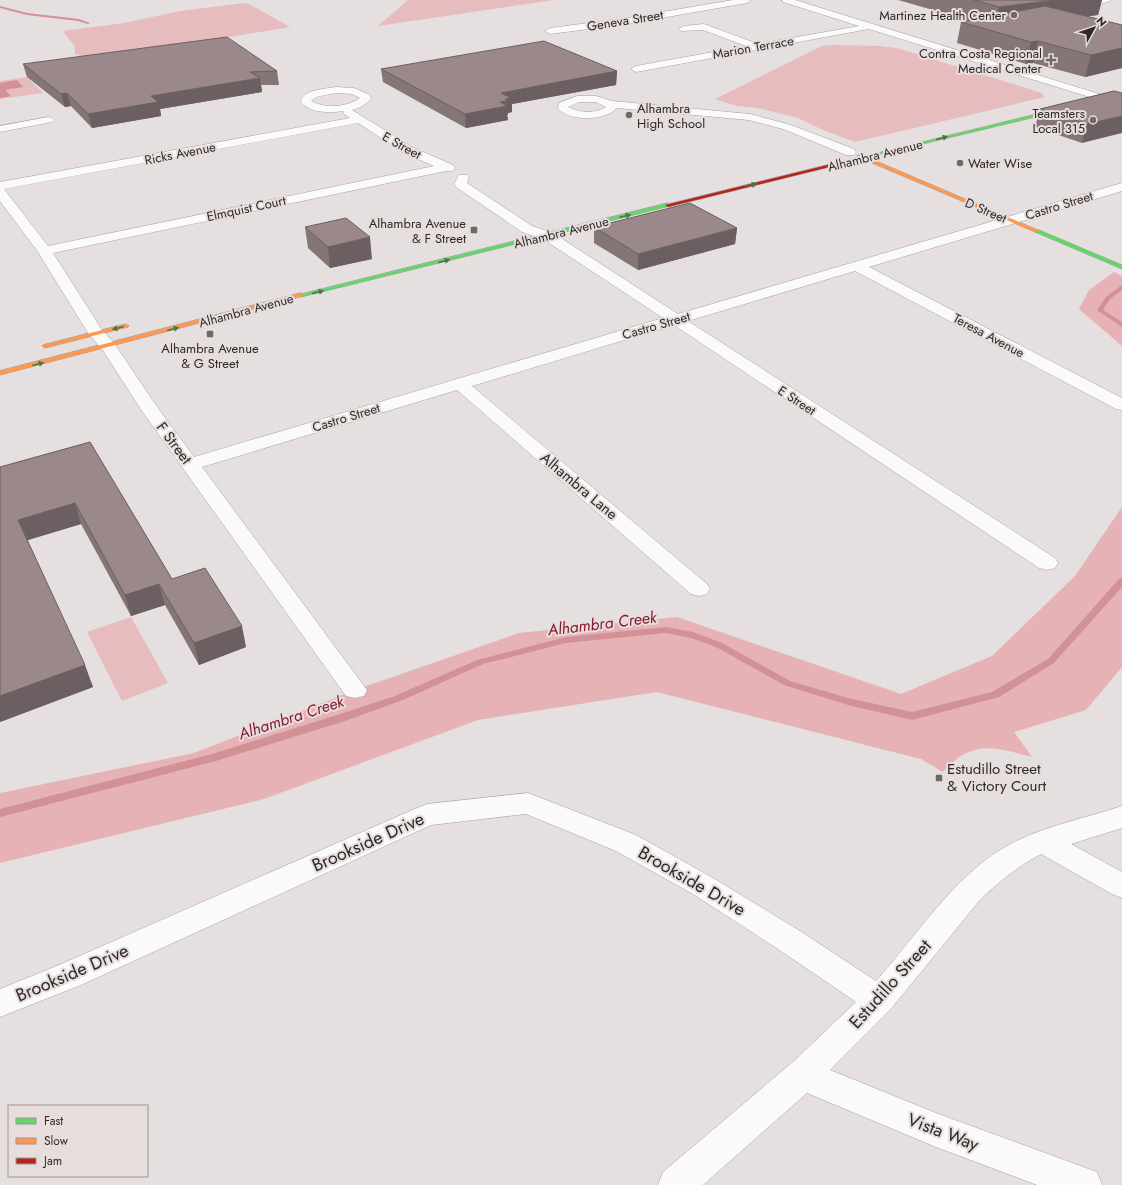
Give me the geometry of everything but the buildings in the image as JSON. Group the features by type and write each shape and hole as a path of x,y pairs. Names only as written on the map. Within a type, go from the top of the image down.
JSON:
{"main road":[{"name":"Alhambra Avenue","path":"750,175 1090,93"},
{"name":"Alhambra Avenue","path":"0,373 108,346 545,230 864,158 1105,94 1122,95"},
{"name":"D Street","path":"850,152 1122,267"},
{"name":"Alhambra Avenue","path":"513,232 527,229"},
{"path":"39,347 138,323"}],"street":[{"name":"Geneva Street","path":"550,31 626,21 747,0"},
{"path":"786,0 1090,93 1105,94 1122,104"},
{"path":"1070,0 1088,2 1106,1 1116,4"},
{"name":"Marion Terrace","path":"636,69 870,26"},
{"path":"684,29 704,27 756,47"},
{"path":"611,104 712,112 769,120 850,152"},
{"name":"E Street","path":"342,108 408,150 447,167 463,178 476,183 514,207 675,320 1047,563"},
{"path":"0,129 48,120"},
{"name":"Ricks Avenue","path":"0,186 360,120"},
{"name":"Elmquist Court","path":"44,251 447,167"},
{"name":"E Street","path":"463,178 460,184 527,229 545,230"},
{"name":"Castro Street","path":"190,464 1122,187"},
{"name":"F Street","path":"0,192 44,251 96,333 108,346 148,407 355,690"},
{"path":"499,210 514,207"},
{"name":"Teresa Avenue","path":"856,266 1122,405"},
{"name":"Alhambra Lane","path":"459,383 699,588"},
{"name":"Brookside Drive","path":"0,1003 70,975 427,815 528,803 626,843 697,883 789,940 879,1000"},
{"name":"Estudillo Street","path":"676,1185 803,1075 879,1000 966,895 1004,863 1020,852 1043,842 1122,817"},
{"path":"1043,842 1122,886"},
{"name":"Vista Way","path":"803,1075 936,1130 1084,1185"}],"shaded area":[{"path":"408,0 554,0 378,26"},
{"path":"244,3 249,4 290,27 138,52 81,56 75,54 75,47 63,31 124,23 180,11"},
{"path":"822,46 880,46 897,48 1042,93 1045,97 855,142 823,130 798,118 758,108 737,106 715,99"},
{"path":"27,77 43,93 0,99 0,81"},
{"path":"17,80 23,87 5,90 11,96 0,98 0,83"},
{"path":"1114,272 1122,276 1122,346 1079,309 1089,290"},
{"path":"1122,507 1122,667 1086,710 1014,732 1032,757 1006,750 984,748 964,754 943,772 921,759 657,692 478,720 264,799 0,863 0,793 194,753 355,690 519,633 677,617 901,694 992,656 1075,576"},
{"path":"131,617 168,683 122,701 87,632"}],"waterway":[{"path":"0,7 27,14 79,20 88,23"},
{"name":"Alhambra Creek","path":"1122,287 1108,298 1100,310 1122,325"},
{"name":"Alhambra Creek","path":"0,813 212,758 341,718 399,698 480,662 566,640 666,630 693,635 719,645 787,683 848,701 912,716 995,695 1051,661 1122,581"}],"traffic: fast":[{"path":"864,157 1050,112"},
{"path":"301,295 668,205"},
{"path":"1037,231 1122,267"}],"traffic: slow":[{"path":"860,156 1037,231"},
{"path":"0,373 301,295"},
{"path":"45,346 126,326"}],"traffic: jam":[{"path":"1050,112 1122,95"},
{"path":"668,205 864,157"}],"place":[{"name":"Martinez Health Center","path":"1014,15"},
{"name":"Contra Costa Regional Medical Center","path":"1051,60"},
{"name":"Alhambra High School","path":"629,115"},
{"name":"Teamsters Local 315","path":"1093,120"},
{"name":"Water Wise","path":"960,163"},
{"name":"Alhambra Avenue & F Street","path":"474,230"},
{"name":"Alhambra Avenue & G Street","path":"210,334"},
{"name":"Estudillo Street & Victory Court","path":"939,778"}]}
